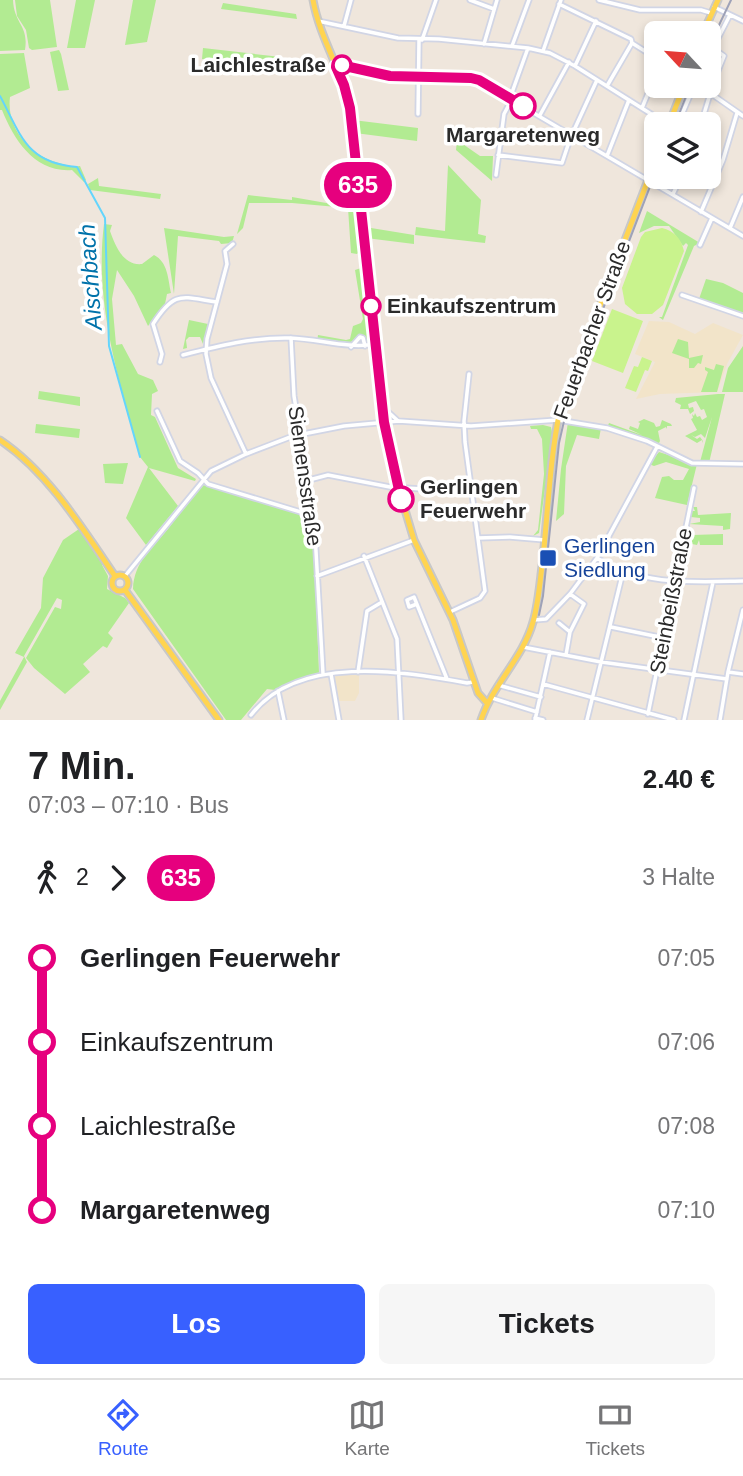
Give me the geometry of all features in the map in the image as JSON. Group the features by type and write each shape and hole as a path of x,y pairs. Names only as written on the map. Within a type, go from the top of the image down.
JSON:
{"main road":[{"path":"313,0 317,21 344,85 350,108 384,422 398,487 414,540 450,612 473,682 478,693 488,700"},
{"path":"708,21 718,0"},
{"name":"Feuerbacher Straße","path":"481,720 488,700 523,647 534,620 558,420 566,391 644,189"},
{"path":"0,440 21,455 45,480 116,576"},
{"path":"116,576 125,576 129,583 125,590 113,588 112,580 116,576"},
{"path":"125,590 219,720"}],"street":[{"path":"344,26 351,0"},
{"path":"418,114 421,40 436,0"},
{"path":"470,0 494,9"},
{"path":"484,44 497,0"},
{"path":"512,46 529,0"},
{"path":"599,0 640,10 713,10 743,22"},
{"path":"542,51 560,2 631,39 632,43 644,50"},
{"path":"721,32 730,15"},
{"path":"317,21 398,38 439,39 542,51 569,62 648,112"},
{"path":"575,66 596,21"},
{"path":"607,86 632,43"},
{"path":"496,175 504,114 528,48"},
{"path":"540,115 569,62"},
{"path":"336,67 345,66 390,76 471,78 511,98 644,177"},
{"path":"498,155 562,163 597,80"},
{"path":"642,108 646,98"},
{"path":"716,98 743,116"},
{"path":"607,156 629,100"},
{"path":"701,212 723,160 737,113"},
{"path":"664,189 743,236"},
{"path":"673,194 675,189"},
{"path":"730,228 743,197"},
{"path":"701,245 712,218"},
{"path":"233,244 225,251 227,264 206,349 211,378 246,454"},
{"path":"682,295 743,316"},
{"path":"160,362 162,354 153,324 171,301 179,297 217,302"},
{"path":"351,346 360,337 365,341 365,346"},
{"path":"183,355 251,340 291,338 351,346 377,344"},
{"name":"Siemensstraße","path":"291,338 293,383 314,516 323,674"},
{"path":"450,612 484,595 464,426 469,374"},
{"path":"383,406 399,421"},
{"path":"158,411 180,461 211,485 314,516"},
{"path":"125,576 211,471 246,454 300,435 344,426 399,421 464,426 558,420 607,428 657,446 692,463 743,464"},
{"path":"534,620 544,621 570,594 597,558 657,446"},
{"path":"309,480 328,475 398,487 472,492"},
{"name":"Steinbeißstraße","path":"648,713 694,488"},
{"path":"478,538 545,540"},
{"path":"317,576 364,556 414,540"},
{"path":"364,556 397,637 401,720"},
{"path":"597,558 623,572 675,582 743,581"},
{"path":"587,720 623,572"},
{"path":"684,720 713,582"},
{"path":"566,655 570,632 584,604 570,594"},
{"path":"358,672 366,614 369,608 382,602"},
{"path":"417,604 447,680"},
{"path":"720,720 743,610"},
{"path":"559,623 570,632"},
{"path":"611,627 664,638"},
{"path":"523,647 658,671 727,679"},
{"path":"543,720 535,719 550,652"},
{"path":"728,672 743,674"},
{"path":"331,673 339,720"},
{"path":"251,715 261,702 278,691 323,674 400,674 473,682"},
{"path":"543,684 674,720"},
{"path":"498,685 541,697"},
{"path":"278,691 284,720"},
{"path":"488,700 537,712"}],"shaded area":[{"path":"649,321 669,322 695,334 713,323 743,335 727,364 717,392 660,394 636,399 655,362 635,354"},
{"path":"359,675 359,693 355,701 338,701 333,677"}],"green space":[{"path":"0,0 13,0 25,35 25,50 0,51"},
{"path":"15,0 50,0 57,47 32,50 29,48 26,30 17,16"},
{"path":"76,0 95,0 85,48 67,48"},
{"path":"133,0 156,0 147,42 125,45"},
{"path":"223,3 296,14 297,19 221,9"},
{"path":"203,48 281,57 276,69 202,59"},
{"path":"59,50 69,90 58,91 50,52"},
{"path":"24,53 30,88 10,97 16,130 39,154 62,164 80,166 86,180 84,182 72,170 59,170 37,160 20,143 0,110 0,54"},
{"path":"353,120 418,128 417,141 355,133"},
{"path":"457,140 480,156 493,156 492,181 456,150"},
{"path":"448,165 481,200 478,234 486,236 485,243 415,235 416,227 445,231"},
{"path":"98,178 99,186 161,194 160,199 90,190 88,184"},
{"path":"248,195 292,200 292,197 355,208 359,252 351,253 348,208 292,203 249,203 243,228 237,234"},
{"path":"647,211 700,243 694,246 663,320 659,317 662,317 688,245 686,243 683,246 669,226 654,226 639,233"},
{"path":"104,224 112,225 110,231 117,248 130,262 142,264 154,255 167,271 171,293 167,294 165,304 148,326 134,296 117,270 112,299 116,345 122,344 138,374 153,380 158,391 152,394 151,415 155,417 178,468 196,479 195,481 149,468 178,506 146,545 126,518 148,467 140,457 110,342 102,283"},
{"path":"365,227 414,235 414,244 366,238"},
{"path":"164,228 224,237 234,236 232,243 221,244 219,241 178,236 174,294"},
{"path":"662,228 676,236 684,251 663,305 652,314 637,314 625,304 622,288 641,237 645,232"},
{"path":"361,268 375,328 373,341 365,346 317,342 318,335 350,339 353,326 361,323 363,319 355,270"},
{"path":"706,279 723,283 743,293 743,314 699,299"},
{"path":"612,309 643,321 623,373 592,361"},
{"path":"189,320 208,324 203,344 200,337 189,337 186,340 187,348 183,349"},
{"path":"678,339 688,342 689,358 703,355 701,364 689,368 689,359 672,353"},
{"path":"743,346 743,392 722,392 728,368"},
{"path":"642,357 652,361 636,392 625,388 634,366 638,367"},
{"path":"716,364 724,366 717,392 701,392 708,372 705,367 714,370"},
{"path":"39,391 80,397 80,406 38,399"},
{"path":"725,394 709,463 700,462 712,417 705,438 701,434 695,437 691,435 697,439 700,437 703,441 697,443 685,436 697,430 691,419 692,414 700,416 702,420 707,417 704,409 701,410 696,401 688,404 694,411 690,414 688,409 680,409 681,405 675,402 676,398"},
{"path":"644,419 654,423 656,427 660,426 662,420 672,426 658,431 660,441 657,447 607,428 609,423 642,435 629,429 630,426 638,429 638,422"},
{"path":"568,422 601,428 599,439 577,435 566,466 564,514 556,521 561,469"},
{"path":"36,424 80,429 79,438 35,433"},
{"path":"530,426 551,427 552,463 544,528 548,467 539,533 533,536 538,530 544,474 542,439 537,429 531,429"},
{"path":"659,452 697,464 687,505 655,498 662,477 683,480 689,469 666,462 654,466 649,464"},
{"path":"128,463 123,484 105,483 103,464"},
{"path":"203,485 313,518 319,673 275,690 267,689 241,720 226,720 133,589 140,563 197,488"},
{"path":"693,507 697,507 698,515 731,513 730,529 723,530 723,526 689,524 700,522 700,518 691,517 692,511 695,511"},
{"path":"692,527 693,535 723,534 723,545 700,545 699,540 697,545 692,544 692,539 686,535 690,535"},
{"path":"79,529 103,561 102,565 108,576 107,589 129,603 108,633 113,638 107,648 103,646 83,664 90,672 65,694 26,658 55,607 61,609 62,600 57,598 24,656 27,662 0,710 0,701 24,657 15,653 41,608 43,578 63,540"}],"waterway":[{"name":"Aischbach","path":"0,96 27,145 46,160 77,167 105,218 109,346 140,457"}],"tram line":[{"path":"721,21 731,0"},
{"path":"680,112 685,98"},
{"path":"539,615 559,443 570,395 649,189"}],"bus line":[{"name":"635","path":"401,499 384,422 350,108 336,67 339,65 390,76 471,78 523,106"}],"place":[{"name":"Laichlestraße","path":"342,65"},
{"name":"Margaretenweg","path":"523,106"},
{"name":"Einkaufszentrum","path":"371,306"},
{"name":"Gerlingen Feuerwehr","path":"401,499"},
{"name":"Gerlingen Siedlung","path":"548,558"}]}
